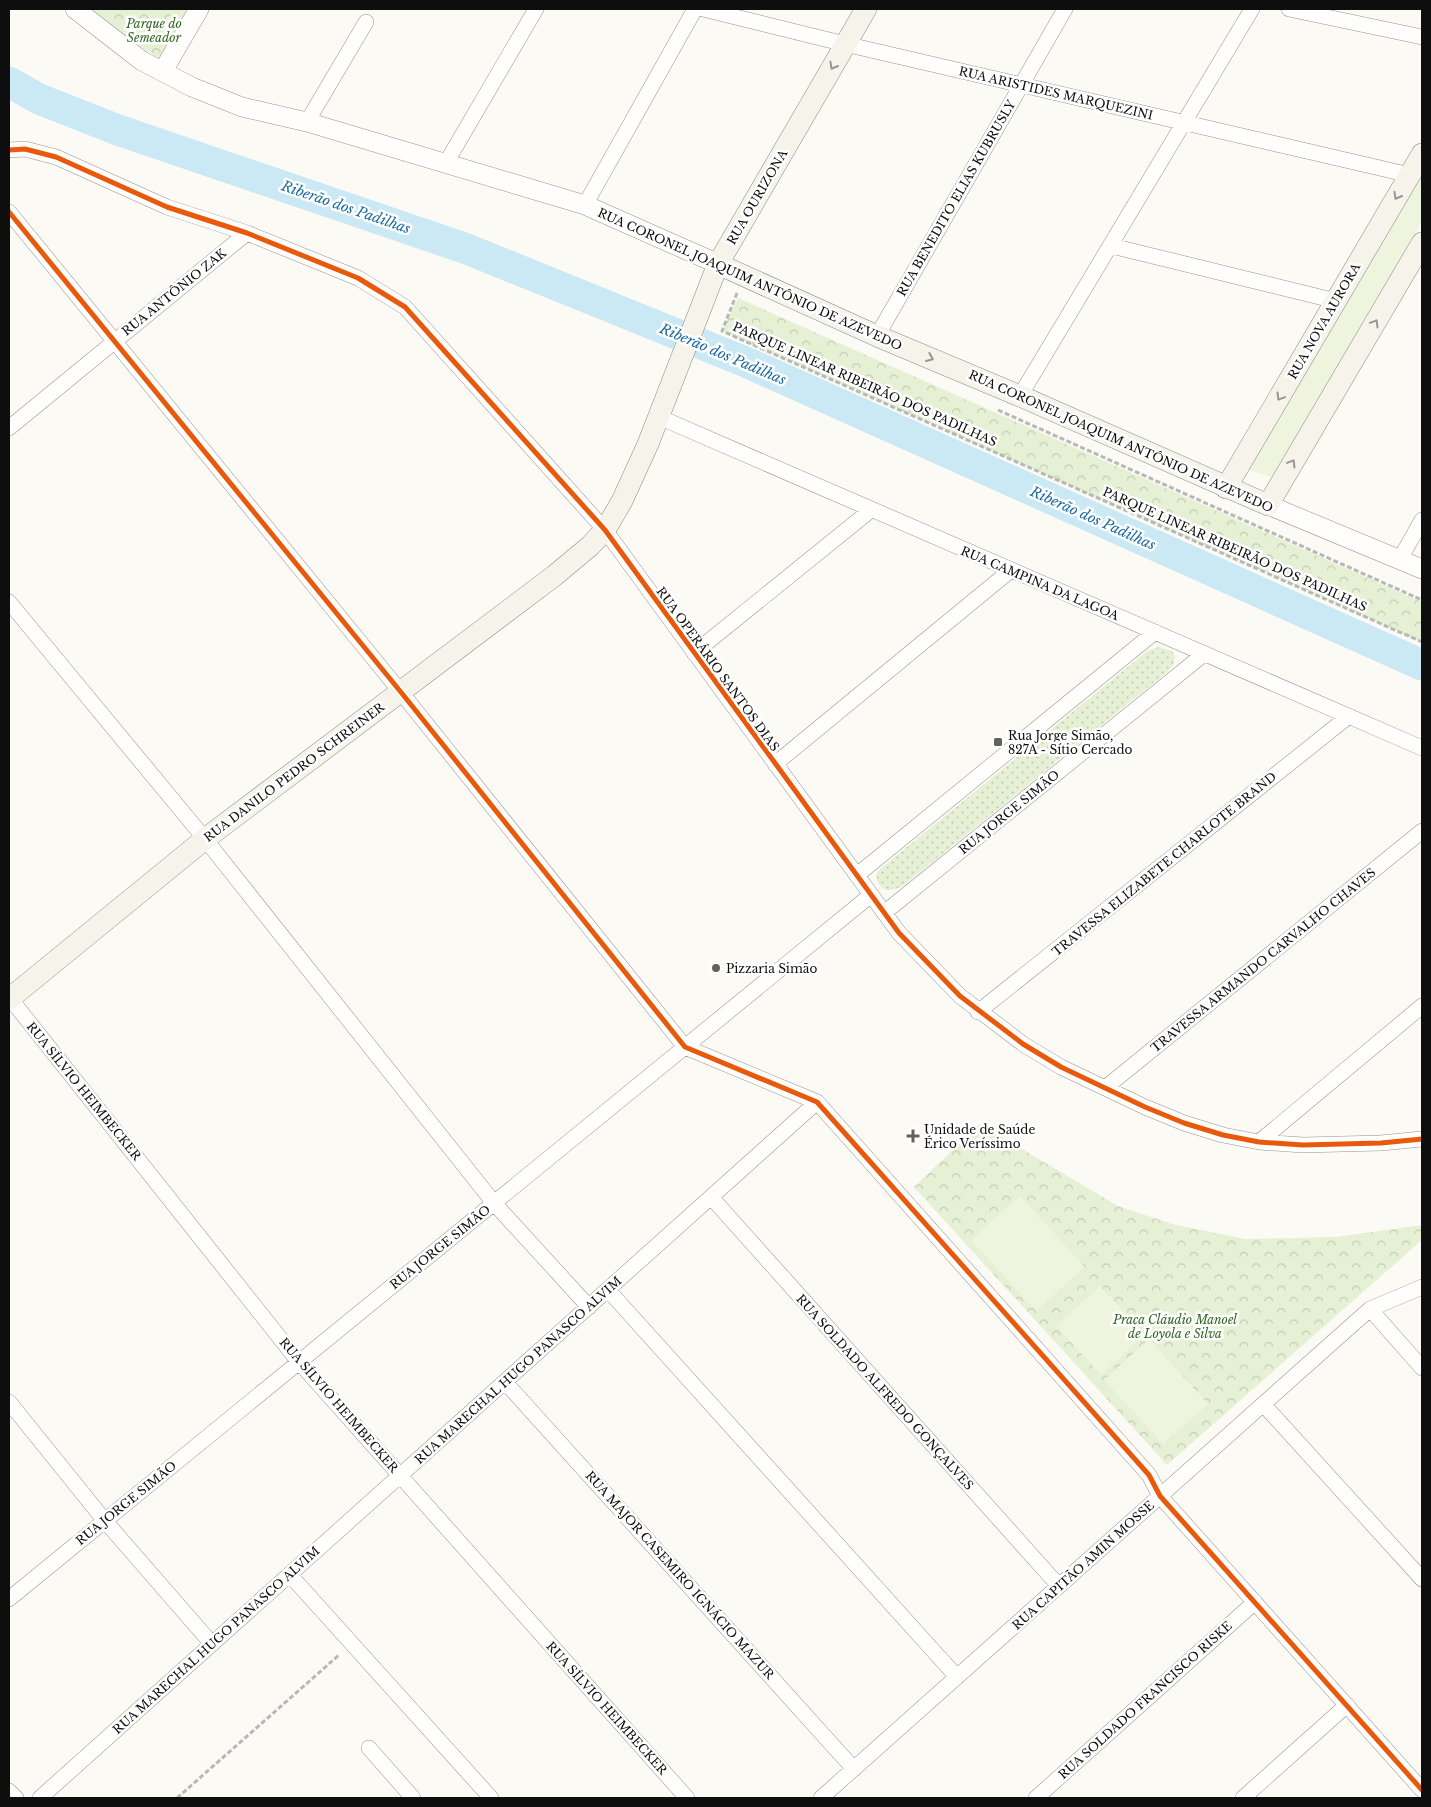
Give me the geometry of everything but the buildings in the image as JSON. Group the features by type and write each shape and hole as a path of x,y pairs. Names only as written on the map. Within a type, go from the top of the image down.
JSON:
{"main road":[{"name":"RUA OURIZONA","path":"604,530 636,474 718,264 866,9"},
{"name":"RUA NOVA AURORA","path":"1226,488 1422,154"},
{"path":"735,235 734,251 742,274"},
{"path":"1268,505 1422,243"},
{"name":"RUA CORONEL JOAQUIM ANTÔNIO DE AZEVEDO","path":"718,264 877,336 1020,396 1268,505"},
{"name":"RUA DANILO PEDRO SCHREINER","path":"9,998 205,839 567,566 604,530"}],"street":[{"name":"RUA CORONEL JOAQUIM ANTÔNIO DE AZEVEDO","path":"75,9 142,60 192,87 242,107 308,122 584,205 718,264"},
{"path":"163,71 199,9"},
{"path":"446,163 536,9"},
{"path":"584,205 695,9"},
{"name":"RUA ARISTIDES MARQUEZINI","path":"703,9 845,44 1410,175"},
{"name":"RUA BENEDITO ELIAS KUBRUSLY","path":"877,336 1065,9"},
{"path":"1020,396 1112,246 1252,9"},
{"path":"1289,9 1422,37"},
{"path":"308,122 366,22"},
{"name":"RUA OPERÁRIO SANTOS DIAS","path":"9,150 25,150 56,157 167,207 247,233 358,278 389,295 405,307 604,530 884,913 917,954 978,1012 1023,1044 1105,1088 1184,1124 1259,1142 1342,1145 1422,1139"},
{"path":"9,212 400,691 685,1047 817,1102 1149,1475 1160,1496 1422,1790"},
{"name":"RUA ANTÔNIO ZAK","path":"9,428 247,233"},
{"path":"1112,246 1336,301"},
{"name":"RUA CAMPINA DA LAGOA","path":"659,417 1422,748"},
{"name":"RUA CORONEL JOAQUIM ANTÔNIO DE AZEVEDO","path":"1268,505 1422,569"},
{"path":"694,653 871,510"},
{"path":"1400,559 1422,520"},
{"path":"775,764 1011,570"},
{"path":"9,602 205,839 494,1203 589,1307"},
{"path":"856,875 1155,632"},
{"name":"RUA JORGE SIMÃO","path":"884,913 1204,654"},
{"name":"TRAVESSA ELIZABETE CHARLOTE BRAND","path":"978,1012 1349,716"},
{"name":"TRAVESSA ARMANDO CARVALHO CHAVES","path":"1105,1088 1422,831"},
{"name":"RUA JORGE SIMÃO","path":"9,1599 871,895"},
{"name":"RUA SÍLVIO HEIMBECKER","path":"9,998 299,1362 687,1798"},
{"path":"1259,1142 1422,1006"},
{"name":"RUA MARECHAL HUGO PANASCO ALVIM","path":"40,1798 817,1102"},
{"name":"RUA SOLDADO ALFREDO GONÇALVES","path":"711,1197 1059,1586"},
{"name":"RUA CAPITÃO AMIN MOSSE","path":"820,1798 1370,1310 1422,1287"},
{"path":"608,1290 957,1677"},
{"path":"1370,1310 1422,1368"},
{"name":"RUA MAJOR CASEMIRO IGNÁCIO MAZUR","path":"505,1382 854,1769"},
{"path":"9,1402 105,1521 212,1644"},
{"path":"1263,1404 1422,1579"},
{"path":"290,1575 491,1798"},
{"name":"RUA SOLDADO FRANCISCO RISKE","path":"1036,1798 1255,1602"},
{"path":"1244,1798 1347,1705"},
{"path":"369,1748 413,1798"},
{"path":"9,1790 16,1798"}],"path":[{"path":"989,406 1422,600"},
{"path":"177,1798 339,1655"}],"green space":[{"name":"Parque do Semeador","path":"88,9 191,9 160,60"},
{"path":"1422,174 1422,222 1272,477 1248,470"},
{"path":"738,298 1422,602 1422,642 722,331"},
{"path":"1159,647 1172,651 1175,657 1173,665 1167,672 903,886 893,890 885,890 879,885 876,875 880,869 1140,657 1149,650"},
{"name":"Praça Cláudio Manoel de Loyola e Silva","path":"980,1124 1118,1206 1172,1224 1245,1239 1336,1237 1422,1225 1422,1240 1167,1465 914,1187"},
{"path":"1020,1196 1085,1267 1036,1311 971,1240"},
{"path":"1100,1286 1145,1335 1101,1375 1056,1326"},
{"path":"1149,1339 1208,1404 1163,1444 1104,1380"}],"waterway":[{"name":"Riberão dos Padilhas","path":"9,82 39,99 118,130 467,249 748,363 1422,665"}],"cycle path":[{"path":"9,150 25,149 56,157 167,207 247,233 358,278 405,307 605,530 899,933 960,996 1023,1044 1061,1067 1145,1107 1184,1123 1223,1135 1259,1142 1303,1145 1381,1143 1422,1139"},
{"path":"9,212 400,691 685,1047 817,1102 1149,1475 1160,1496 1422,1790"}],"place":[{"name":"Rua Jorge Simão, 827A - Sítio Cercado","path":"998,742"},
{"name":"Pizzaria Simão","path":"716,968"},
{"name":"Unidade de Saúde Érico Veríssimo","path":"913,1136"}]}
